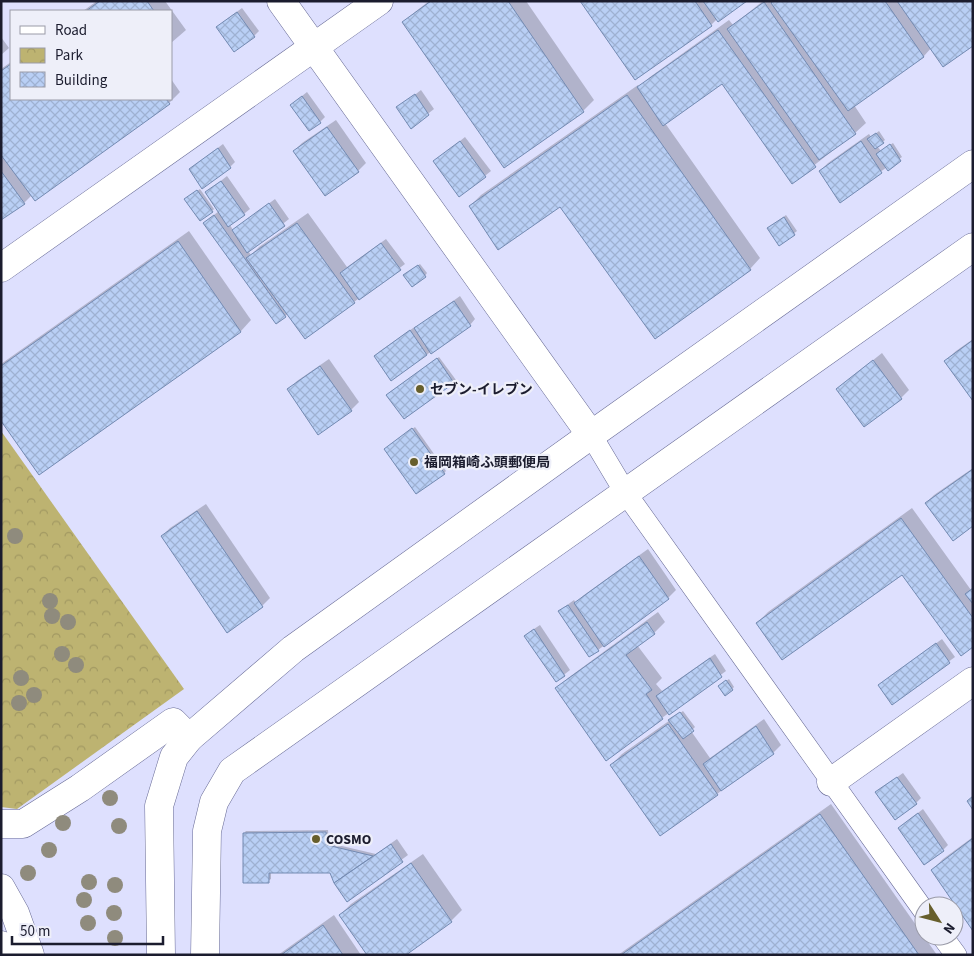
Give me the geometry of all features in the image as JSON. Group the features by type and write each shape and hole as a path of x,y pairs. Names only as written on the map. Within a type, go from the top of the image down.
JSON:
{"main road":[{"path":"281,1 591,435"},
{"path":"1,268 379,1"},
{"path":"161,955 159,806 174,757 189,738 293,649 973,164"},
{"path":"205,955 207,831 214,802 232,771 973,247"},
{"path":"830,782 973,681"},
{"path":"1,824 23,824 80,788 173,722 189,738"},
{"path":"1,888 15,913 30,955"},
{"path":"1,945 8,955"}],"street":[{"path":"591,435 626,492 830,782 914,897"}],"green space":[{"path":"1,431 184,689 17,809 1,807"}],"building":[{"path":"100,1 147,1 153,10 87,10"},
{"path":"431,1 508,1 584,112 504,168 402,22"},
{"path":"580,1 695,1 712,26 635,80"},
{"path":"703,1 747,1 718,22"},
{"path":"773,1 885,1 924,57 848,111 771,3"},
{"path":"897,1 973,1 973,46 943,67"},
{"path":"764,2 856,134 819,160 727,29"},
{"path":"237,12 255,37 234,52 216,27"},
{"path":"718,30 816,167 792,184 722,84 663,126 637,87"},
{"path":"10,65 10,100 167,100 170,104 35,201 1,155 1,71"},
{"path":"415,94 429,115 411,129 396,107"},
{"path":"627,95 751,270 655,339 560,207 498,250 469,206"},
{"path":"302,96 321,123 309,131 290,105"},
{"path":"327,127 359,172 325,196 293,151"},
{"path":"876,133 884,143 875,149 867,139"},
{"path":"460,141 486,177 459,197 433,161"},
{"path":"861,141 882,173 840,203 819,171"},
{"path":"890,144 901,161 888,171 876,154"},
{"path":"218,148 231,168 202,189 189,169"},
{"path":"1,171 25,204 1,220"},
{"path":"221,181 245,215 228,227 205,192"},
{"path":"197,190 213,212 200,221 184,199"},
{"path":"269,203 285,226 247,253 232,230"},
{"path":"214,215 286,317 276,324 203,223"},
{"path":"784,217 795,235 779,246 767,228"},
{"path":"297,223 355,303 305,339 246,258"},
{"path":"178,241 241,332 39,475 1,421 1,366"},
{"path":"381,243 401,270 359,300 340,273"},
{"path":"418,265 426,277 412,287 403,275"},
{"path":"454,301 471,326 431,354 414,328"},
{"path":"410,330 427,355 391,381 374,356"},
{"path":"973,340 973,401 944,361"},
{"name":"セブン-イレブン","path":"437,358 454,383 404,419 386,395"},
{"path":"873,360 902,399 864,427 836,389"},
{"path":"320,366 352,411 318,435 287,389"},
{"name":"福岡箱崎ふ頭郵便局","path":"412,428 445,474 416,494 384,449"},
{"path":"973,469 973,526 953,541 925,503"},
{"path":"197,511 263,607 227,633 161,536"},
{"path":"901,518 973,618 973,647 961,656 902,575 782,660 756,623"},
{"path":"639,556 669,599 604,647 574,603"},
{"path":"973,588 973,604 965,594"},
{"path":"568,605 599,651 589,657 558,611"},
{"path":"647,622 655,634 626,655 652,690 646,694 663,719 606,761 555,688"},
{"path":"534,629 565,676 556,682 524,636"},
{"path":"936,643 950,663 892,705 878,685"},
{"path":"710,658 722,677 669,715 656,696"},
{"path":"726,680 733,690 725,696 718,686"},
{"path":"680,712 694,731 683,739 668,720"},
{"path":"668,724 718,795 660,836 610,765"},
{"path":"756,726 774,754 721,791 703,764"},
{"path":"897,777 917,804 895,820 875,792"},
{"path":"973,796 973,810 967,801"},
{"path":"918,813 944,851 924,865 898,828"},
{"path":"820,814 919,955 621,955"},
{"path":"326,832 327,845 373,856 334,883 330,873 269,873 269,883 243,883 243,833"},
{"path":"973,838 973,931 964,918 964,896 949,896 931,870"},
{"path":"391,844 403,862 347,902 334,883"},
{"path":"411,863 452,922 406,955 367,955 339,915"},
{"path":"323,925 343,955 281,955"}],"place":[{"name":"セブン-イレブン","path":"420,389"},
{"name":"福岡箱崎ふ頭郵便局","path":"414,462"},
{"name":"COSMO","path":"316,839"}]}
